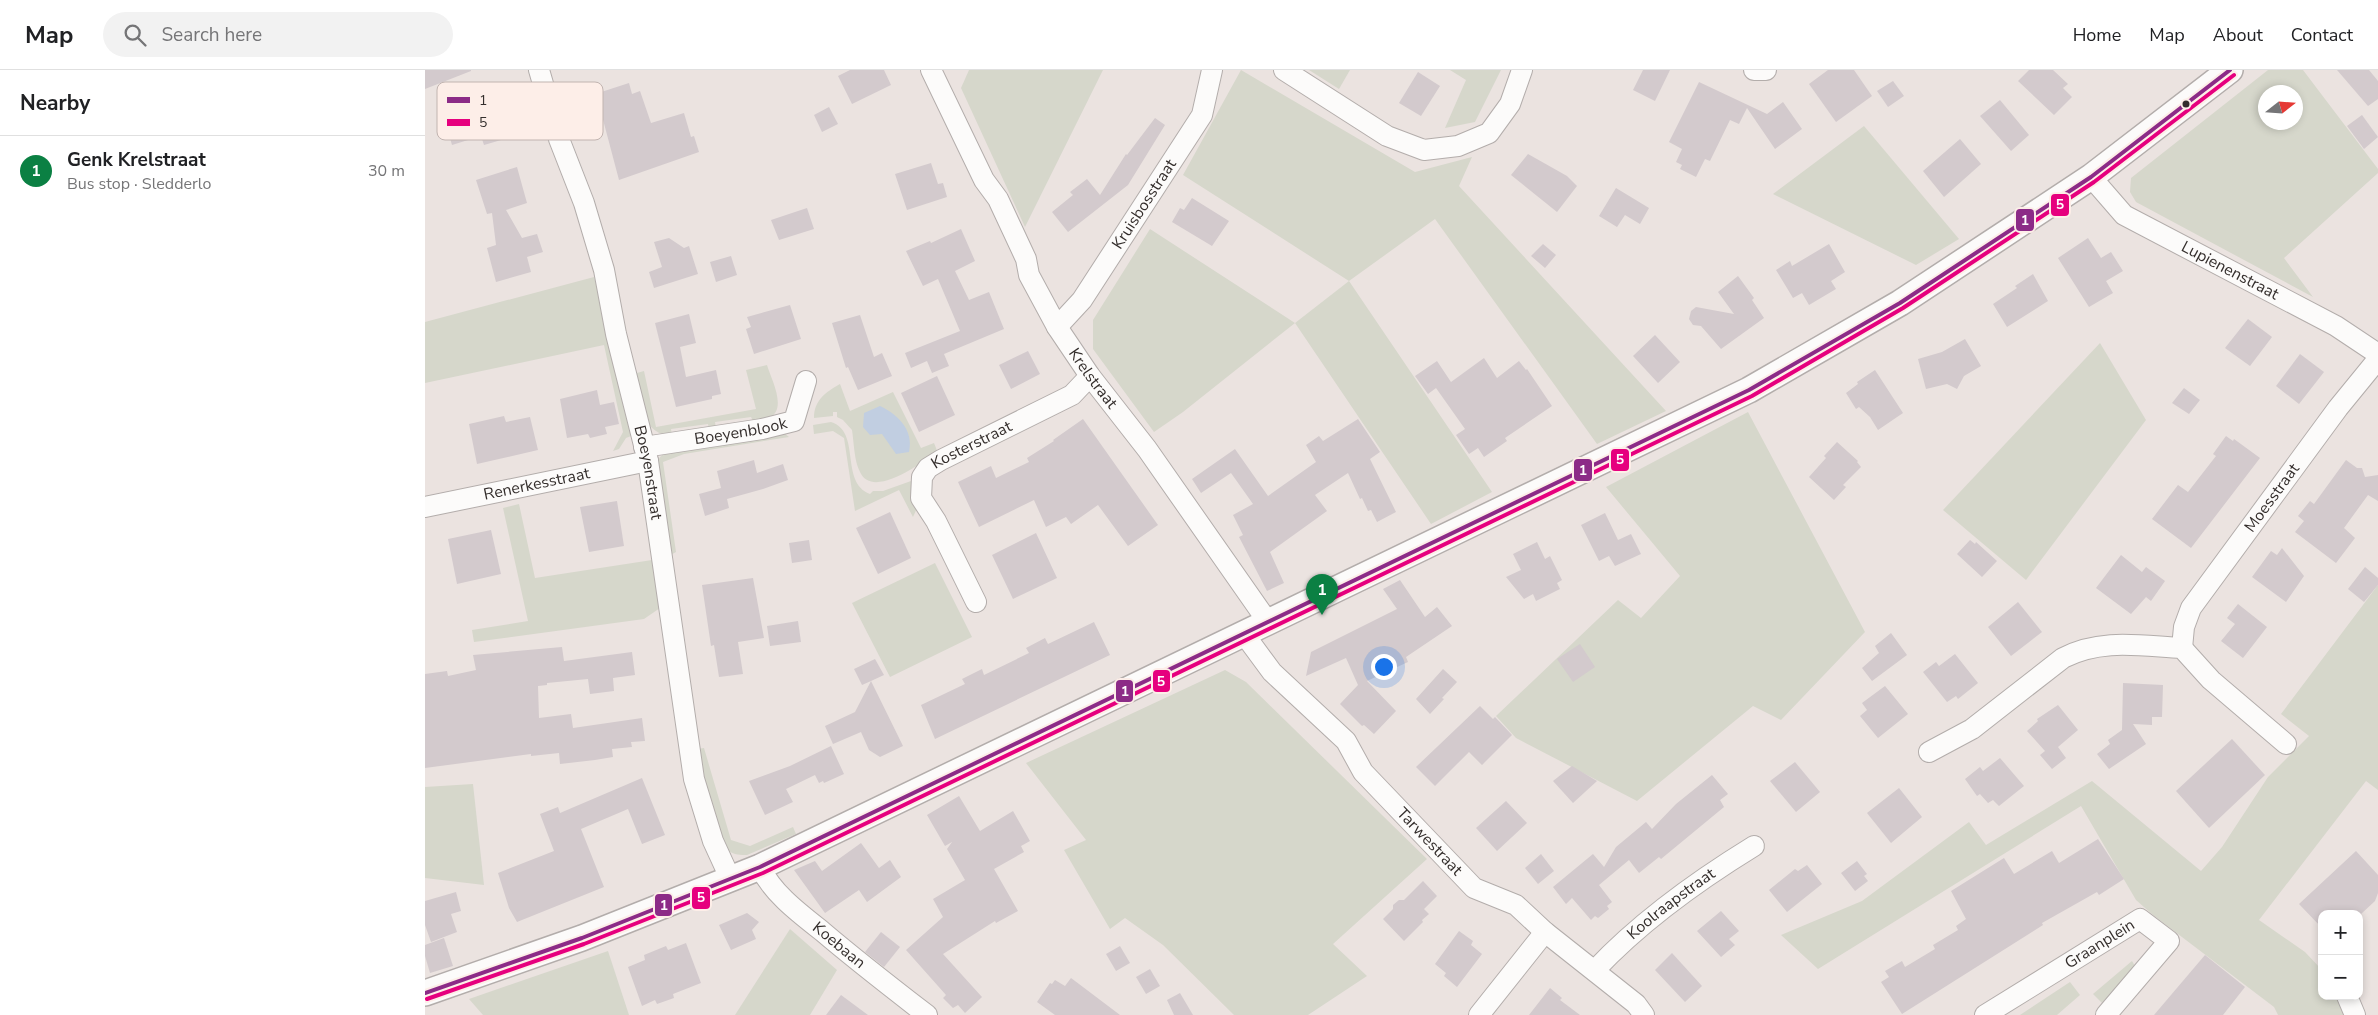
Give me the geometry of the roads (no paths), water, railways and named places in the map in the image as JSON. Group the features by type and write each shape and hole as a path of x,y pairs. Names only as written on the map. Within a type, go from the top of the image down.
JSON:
{"street":[{"name":"Krelstraat","path":"931,70 984,180 997,199 1026,259 1029,275 1057,327 1091,376 1147,449 1268,622"},
{"name":"Kruisbosstraat","path":"1057,327 1082,300 1202,115 1212,70"},
{"path":"1284,70 1387,136 1424,150 1458,146 1489,133 1510,104 1522,70"},
{"path":"1754,70 1766,70"},
{"path":"425,993 582,938 759,866 1749,390 1900,303 2091,178 2230,70"},
{"name":"Boeyenstraat","path":"559,140 584,204 605,270 616,334 646,454 694,779 713,841 730,878"},
{"name":"Lupienenstraat","path":"2091,178 2124,215 2336,326 2378,354"},
{"name":"Moesstraat","path":"2182,648 2184,627 2191,608 2338,408 2378,358"},
{"name":"Kosterstraat","path":"976,602 936,521 921,498 922,477 927,468 941,460 1073,395 1091,376"},
{"name":"Boeyenblook","path":"646,454 794,421 806,381"},
{"name":"Renerkesstraat","path":"425,508 646,454"},
{"name":"Tarwestraat","path":"1244,634 1272,672 1346,741 1363,772 1474,888 1517,905 1545,932 1637,1004 1645,1015"},
{"path":"1929,752 1972,729 2063,658 2080,649 2102,645 2182,648 2211,680 2286,744"},
{"name":"Koolraapstraat","path":"1595,970 1620,943 1709,873 1754,846"},
{"name":"Koebaan","path":"759,866 766,879 787,903 872,973 927,1015"},
{"name":"Graanplein","path":"1994,1013 2140,919 2169,941 2106,1015"},
{"path":"1479,1015 1545,932"},
{"path":"2349,1000 2355,1015"}],"water":[{"path":"880,406 893,414 903,424 909,437 909,452 896,454 882,434 870,435 863,427 864,413"}],"place":[{"name":"Genk Krelstraat","path":"1322,615"}]}
